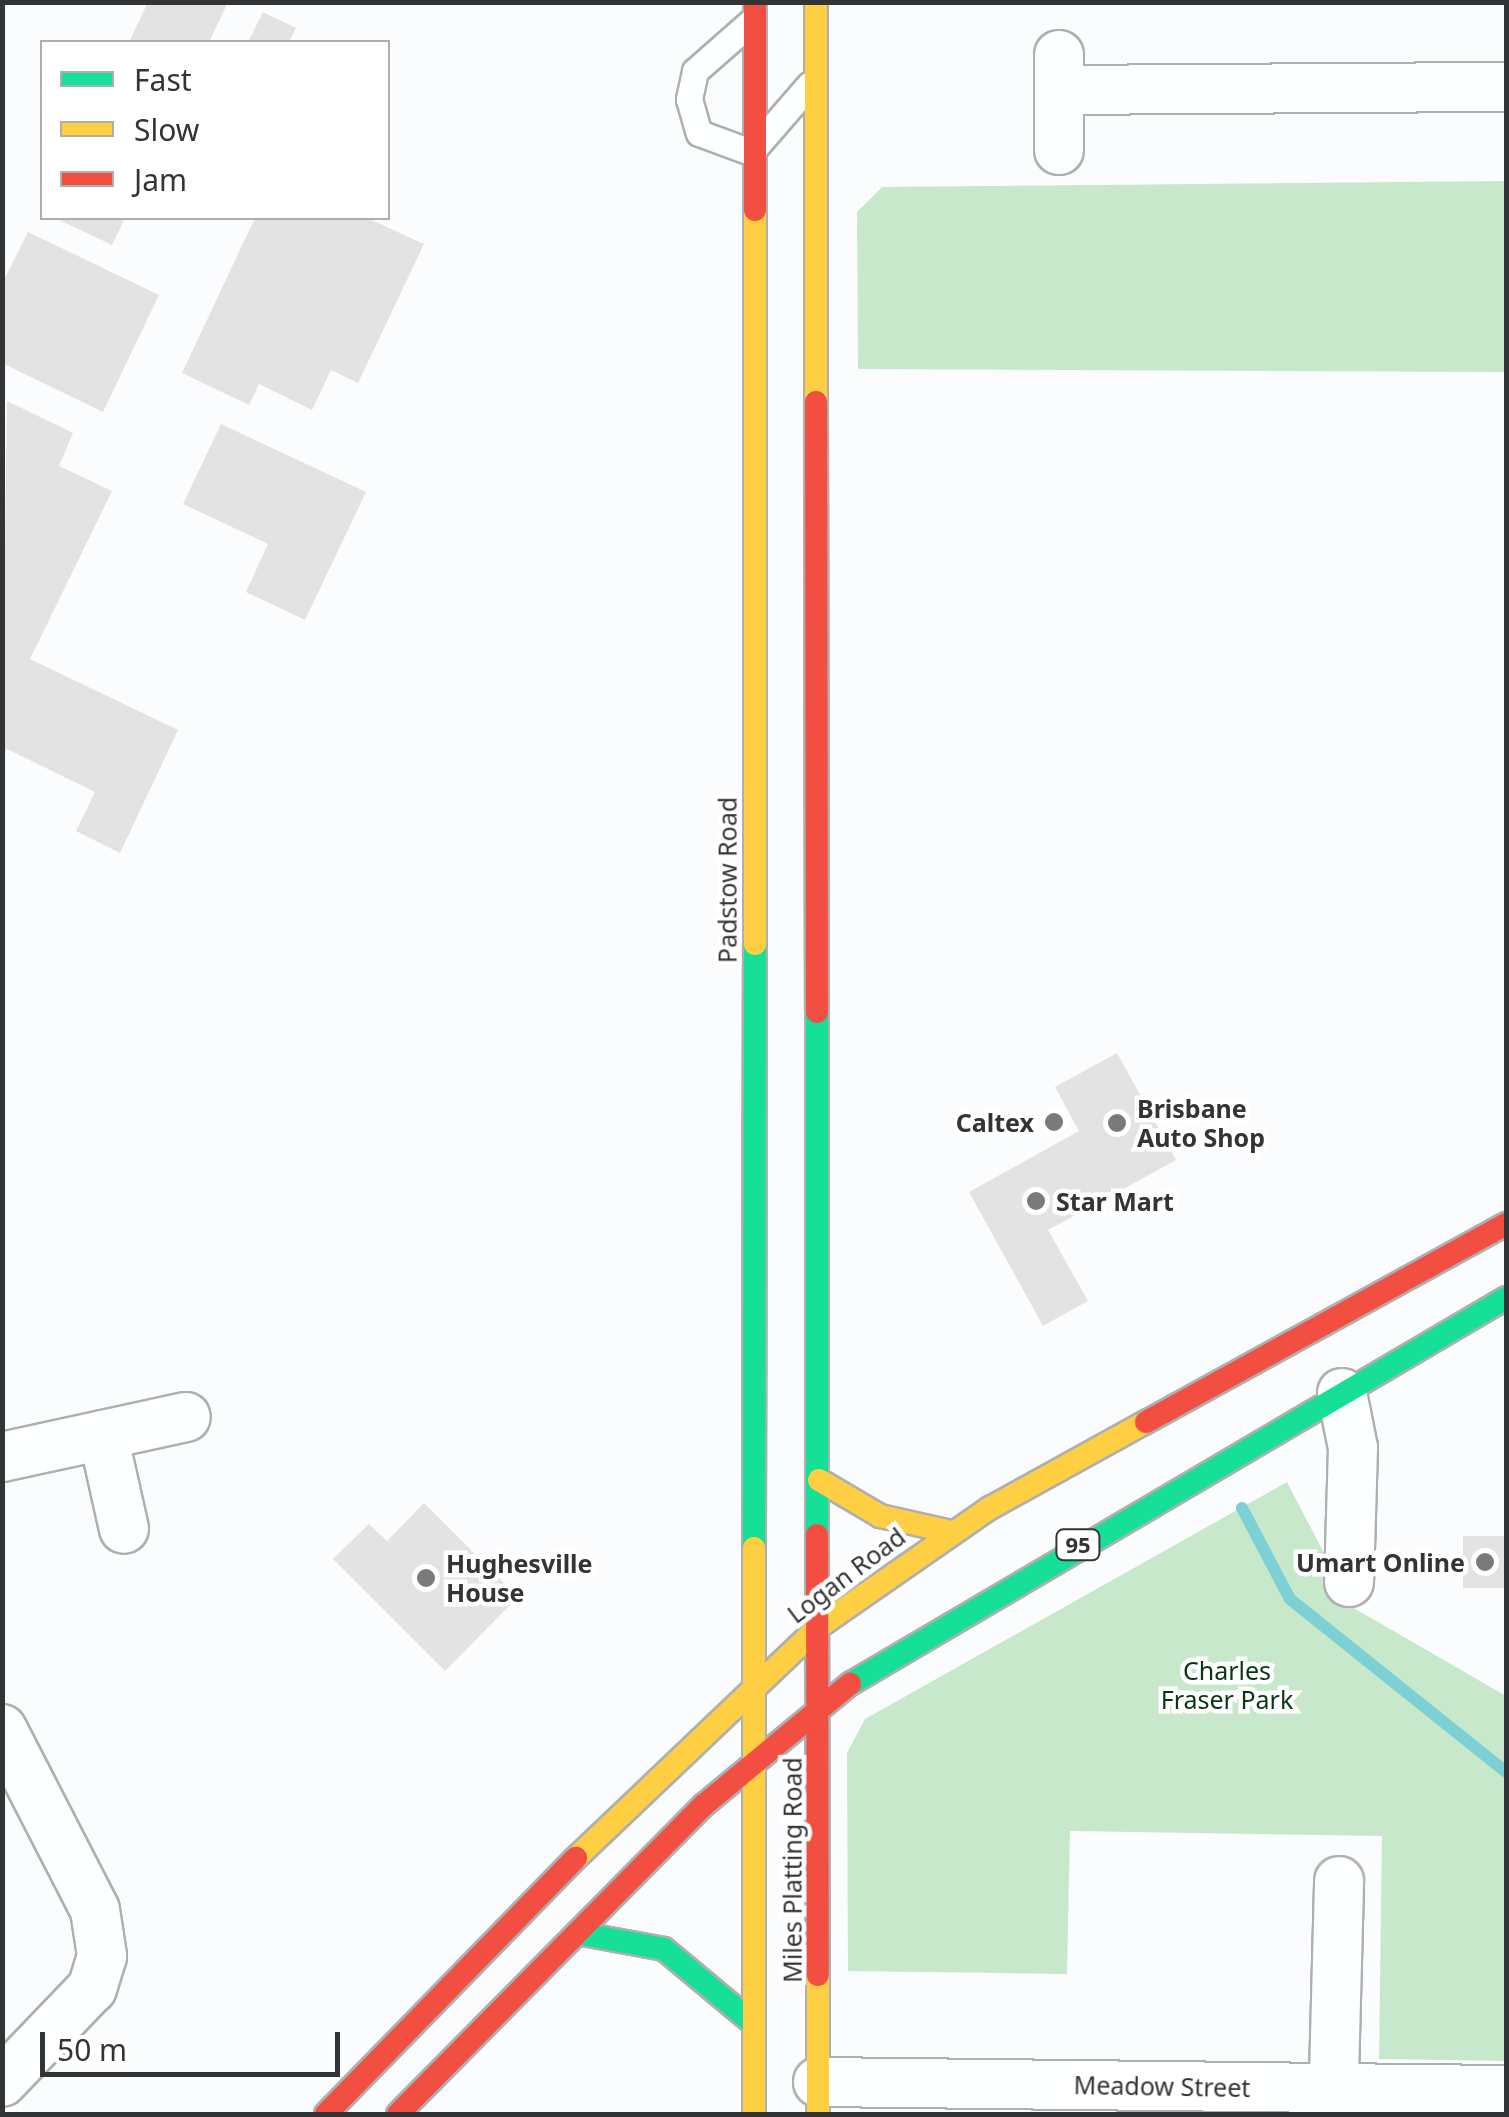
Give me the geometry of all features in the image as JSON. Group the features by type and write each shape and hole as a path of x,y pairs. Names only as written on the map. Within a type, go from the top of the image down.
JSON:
{"main road":[{"path":"816,2 812,81 820,1626"},
{"name":"Padstow Road","path":"754,11 751,152 755,1757"},
{"name":"Logan Road","path":"326,2114 755,1681 820,1626 951,1532 1506,1224"},
{"name":"95","path":"398,2114 755,1757 820,1706 891,1655 1506,1298"},
{"path":"819,1480 880,1516 951,1532"},
{"name":"Miles Platting Road","path":"818,2098 820,1626"},
{"name":"Miles Platting Road","path":"754,2114 755,1757"},
{"path":"577,1932 664,1949 754,2024"}],"street":[{"path":"1059,150 1059,73 1506,87"},
{"path":"1342,1393 1352,1440 1349,1582"},
{"path":"2,1457 186,1416"},
{"path":"103,1435 124,1529"},
{"path":"2,1729 95,1910 102,1956 92,1988 2,2082"},
{"path":"1333,2102 1339,1881"},
{"name":"Meadow Street","path":"818,2098 1333,2102 1506,2090"}],"lane":[{"path":"754,11 706,56 690,100 700,133 751,152 812,81"}],"green space":[{"path":"1506,181 1506,372 858,369 857,212 882,187"},
{"name":"Charles Fraser Park","path":"1287,1482 1352,1607 1506,1696 1506,2061 1379,2059 1382,1836 1070,1831 1067,1974 848,1971 847,1753 865,1719"}],"building":[{"path":"148,2 228,2 210,40 130,40"},
{"path":"263,12 296,28 290,40 249,40"},
{"path":"59,220 124,220 112,245"},
{"path":"254,220 371,220 424,244 358,383 331,370 312,410 259,384 249,405 182,373"},
{"path":"28,232 159,295 103,412 2,363 2,284"},
{"path":"7,401 73,433 59,466 112,491 30,659 178,730 120,853 76,831 95,792 7,749 2,758"},
{"path":"221,424 366,492 305,620 246,592 268,544 183,504"},
{"path":"1117,1053 1176,1160 1048,1230 1088,1301 1043,1326 969,1192 1079,1131 1055,1087"},
{"name":"Hughesville House","path":"424,1503 518,1597 445,1671 333,1559 369,1524 387,1541"},
{"name":"Umart Online","path":"1463,1536 1506,1536 1506,1588 1463,1588"}],"waterway":[{"path":"1242,1508 1290,1599 1506,1772"}],"traffic: fast":[{"path":"754,1548 755,944"},
{"path":"817,1012 817,1535"},
{"path":"850,1684 1506,1298"},
{"path":"577,1933 664,1949 754,2024"}],"traffic: slow":[{"path":"816,2 816,402"},
{"path":"755,210 755,944"},
{"path":"576,1858 820,1626 990,1508 1146,1422"},
{"path":"819,1480 880,1516 951,1532"},
{"path":"754,1548 754,2114"},
{"path":"818,1975 818,2114"}],"traffic: jam":[{"path":"755,2 755,210"},
{"path":"816,402 817,1012"},
{"path":"1146,1422 1506,1224"},
{"path":"817,1535 818,1975"},
{"path":"398,2114 704,1805 850,1684"},
{"path":"326,2114 576,1858"}],"place":[{"name":"Caltex","path":"1054,1122"},
{"name":"Brisbane Auto Shop","path":"1117,1123"},
{"name":"Star Mart","path":"1036,1201"},
{"name":"Umart Online","path":"1485,1562"},
{"name":"Hughesville House","path":"426,1578"}]}
